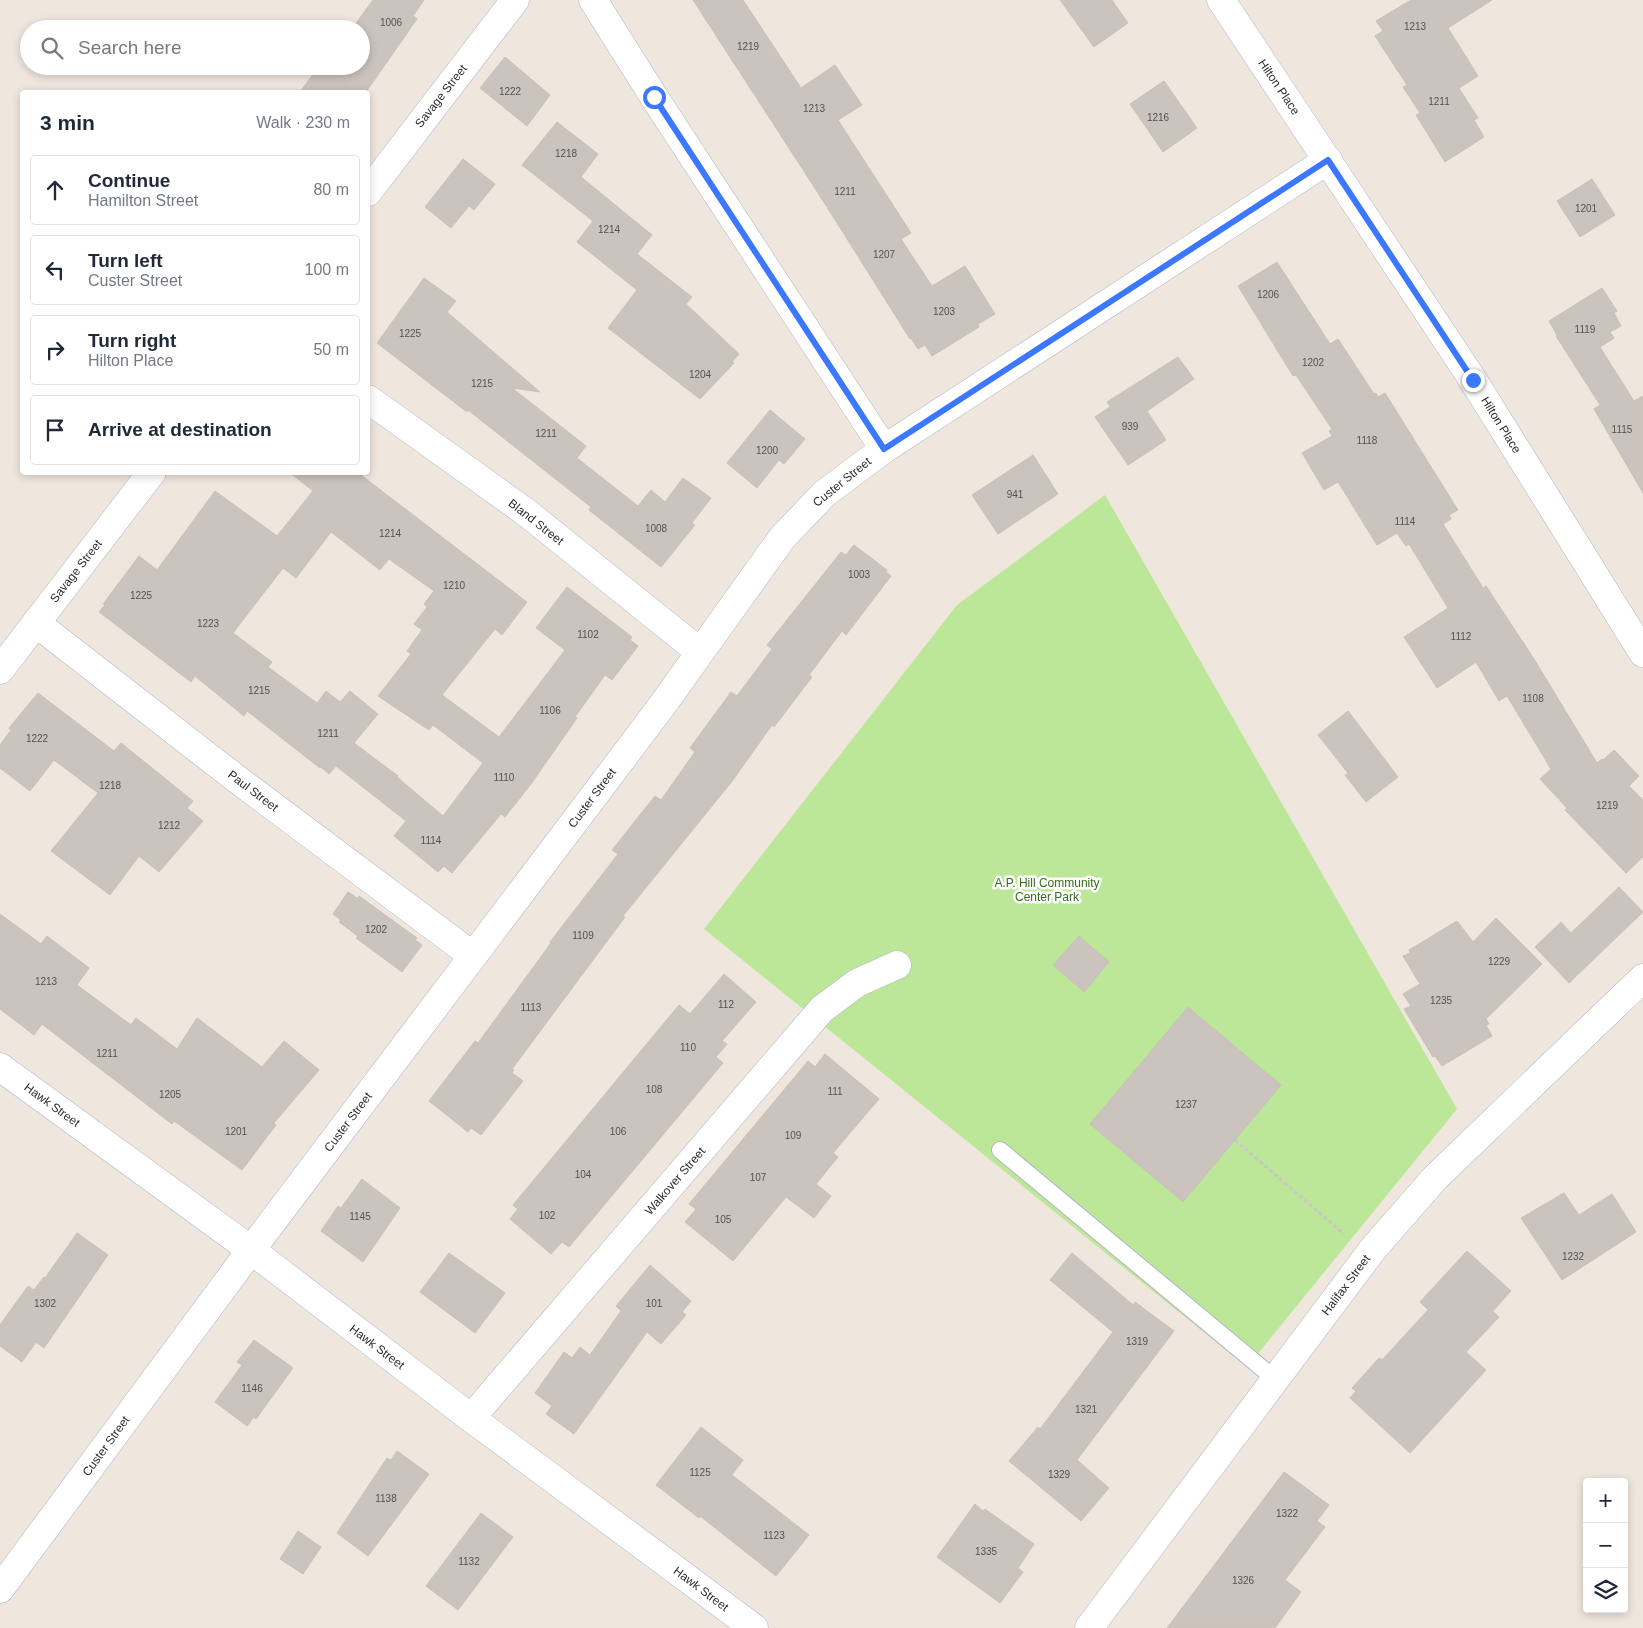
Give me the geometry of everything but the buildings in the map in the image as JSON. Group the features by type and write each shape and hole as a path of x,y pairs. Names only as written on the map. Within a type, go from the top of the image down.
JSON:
{"street":[{"name":"Savage Street","path":"370,189 515,0"},
{"path":"593,0 654,97 884,449"},
{"name":"Hilton Place","path":"1222,0 1473,380 1643,653"},
{"name":"Custer Street","path":"0,1589 251,1250 660,707 782,538 824,494 884,449 1328,160"},
{"name":"Bland Street","path":"370,400 527,513 700,652"},
{"name":"Savage Street","path":"0,670 150,475"},
{"name":"Paul Street","path":"36,623 238,780 473,956"},
{"name":"Walkover Street","path":"471,1418 822,1009 857,983 897,965"},
{"name":"Halifax Street","path":"1089,1628 1368,1255 1435,1178 1643,978"},
{"name":"Hawk Street","path":"0,1067 251,1250 471,1418 754,1628"}],"lane":[{"path":"1000,1150 1275,1379"}],"path":[{"path":"1234,1140 1368,1255"}],"green space":[{"name":"A.P. Hill Community Center Park","path":"1105,495 1457,1109 1247,1367 704,929 957,605"}],"route":[{"path":"654,97 884,449 1328,160 1473,380"}]}
